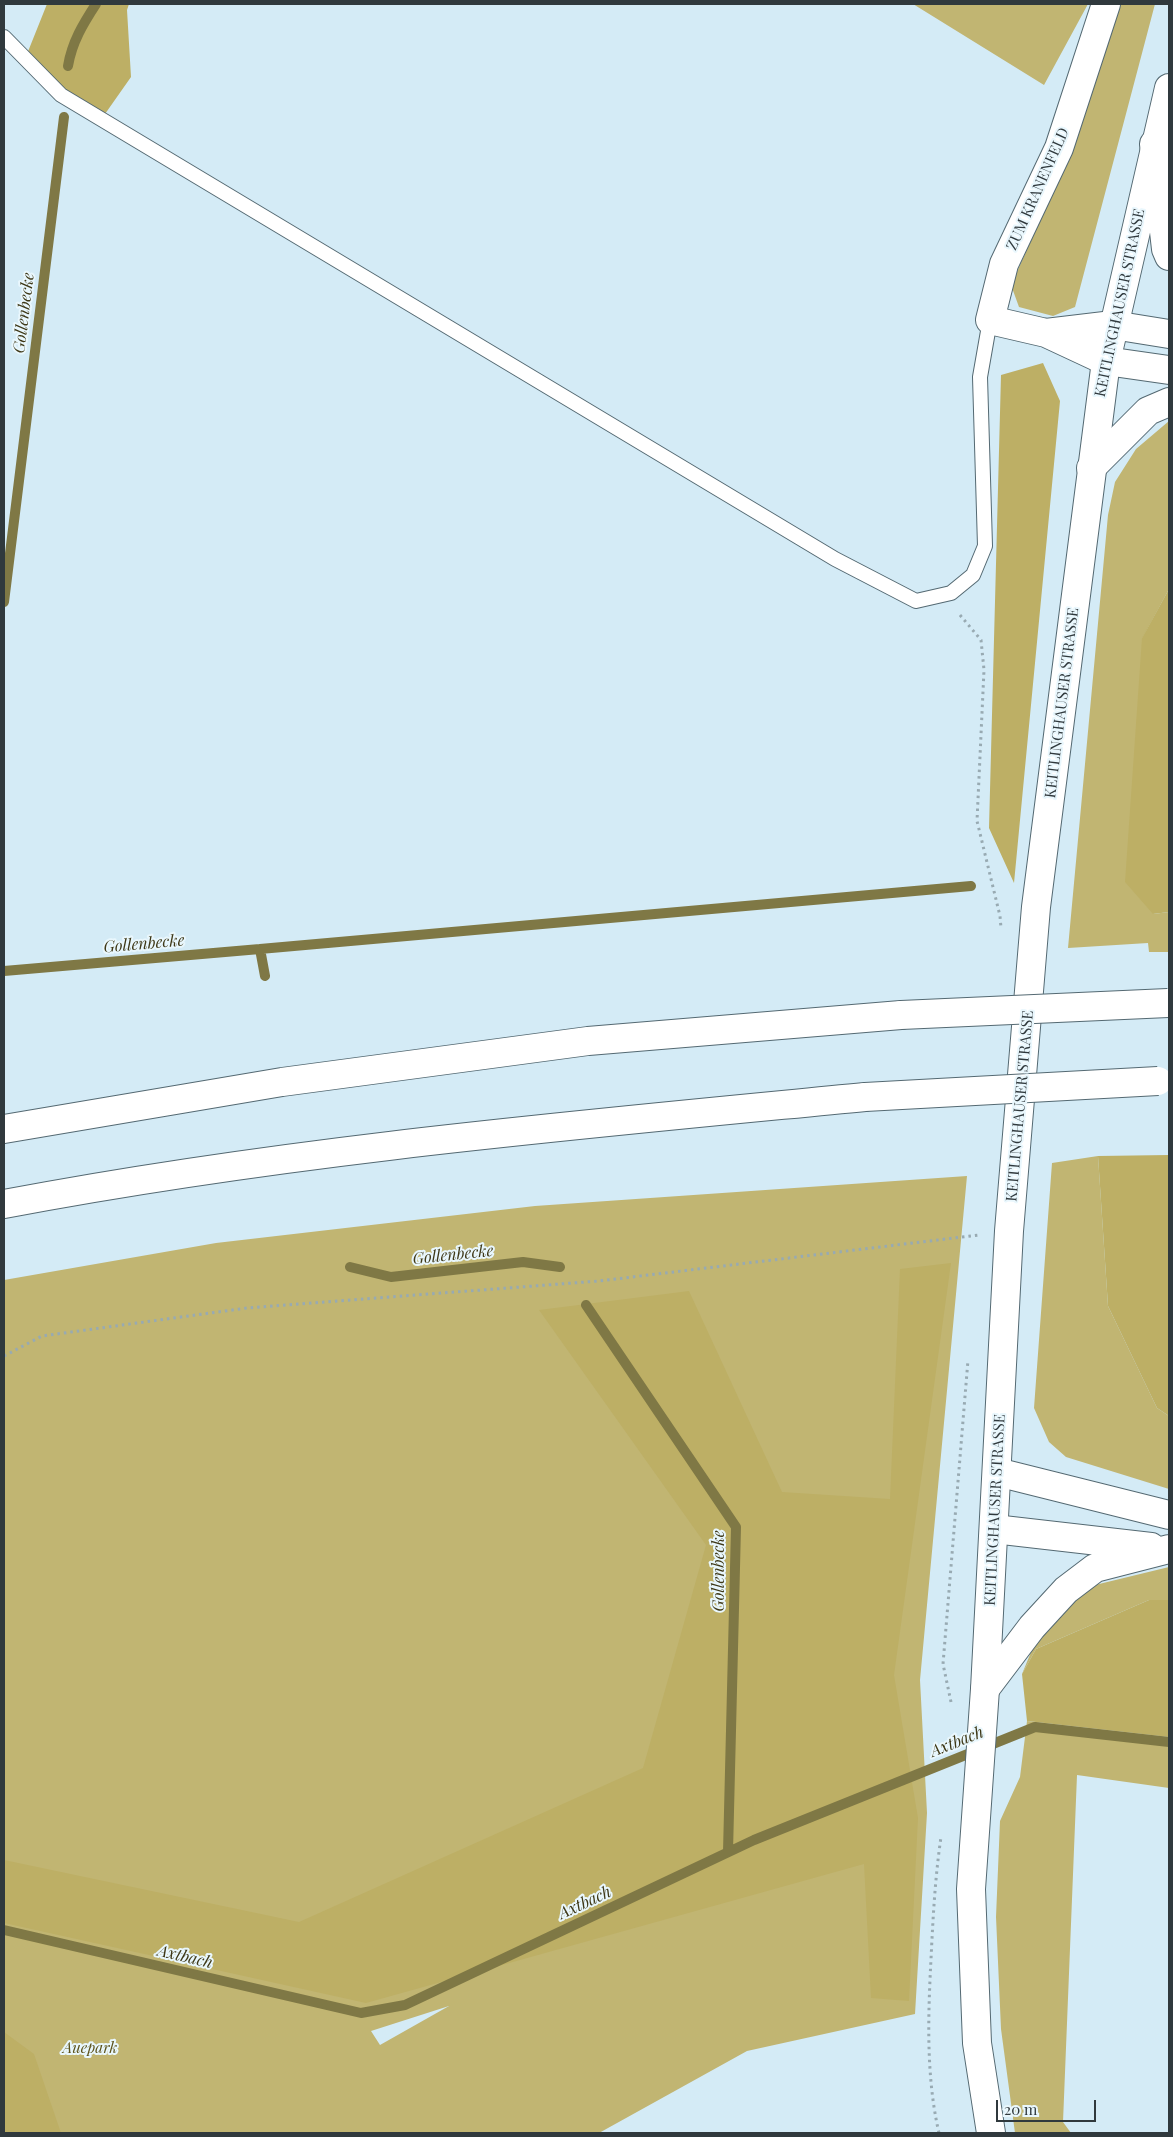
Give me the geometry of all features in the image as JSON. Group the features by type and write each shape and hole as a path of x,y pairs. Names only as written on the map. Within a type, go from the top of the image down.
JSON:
{"main road":[{"name":"ZUM KRANENFELD","path":"990,320 1004,264 1059,148 1106,4"},
{"name":"KEITLINGHAUSER STRASSE","path":"991,2133 977,2043 971,1890 986,1689 1009,1230 1036,907 1106,361 1154,144 1169,88"},
{"path":"1154,144 1166,249 1169,256"},
{"path":"990,320 1046,333 1106,361 1169,370"},
{"path":"1046,333 1113,324 1169,334"},
{"path":"1091,468 1148,411 1169,402"},
{"path":"4,1128 282,1082 588,1041 901,1015 1169,1003"},
{"path":"4,1204 267,1162 479,1134 865,1097 1163,1081"},
{"path":"997,1472 1169,1514"},
{"path":"994,1529 1169,1549"},
{"path":"986,1689 1032,1627 1066,1590 1095,1568 1169,1549"}],"lane":[{"path":"4,37 61,95 835,559 916,601 951,594 973,574 985,546 980,377 990,320"}],"path":[{"path":"951,594 960,616 981,640 984,670 977,821 1000,916 1001,936"},
{"path":"978,1245 980,1226"},
{"path":"4,1356 42,1336 247,1308 599,1280 979,1236 1009,1230"},
{"path":"952,1707 943,1664 969,1355"},
{"path":"939,2133 932,2103 928,2006 934,1882 942,1833"}],"green space":[{"path":"913,4 1088,4 1044,85"},
{"path":"1121,4 1155,4 1075,307 1053,316 1019,307 1011,285 1073,148"},
{"path":"1169,421 1169,589 1142,639 1153,914 1169,912 1169,952 1149,952 1148,943 1068,948 1108,515 1115,482 1136,449"},
{"path":"1098,1156 1108,1306 1157,1408 1169,1416 1169,1489 1066,1457 1049,1442 1034,1408 1052,1163"},
{"name":"Auepark","path":"967,1176 920,1680 927,1813 915,2014 747,2051 599,2133 4,2133 4,1280 216,1243 535,1206","holes":["449,2006 380,2045 371,2031"]},
{"path":"1169,1567 1169,1600 1149,1600 1036,1649 1022,1674 1038,1635 1058,1614 1095,1585"},
{"path":"1027,1721 1169,1737 1169,1788 1077,1775 1063,2122 1071,2133 1015,2133 1001,2029 996,1917 1000,1821 1020,1777"}],"shaded area":[{"path":"47,4 129,4 127,10 131,77 105,114 64,90 27,54"},
{"path":"1043,363 1060,401 1014,883 989,828 1001,375"},
{"path":"1169,589 1169,912 1153,914 1125,882 1142,638"},
{"path":"1169,1155 1169,1416 1157,1408 1108,1306 1098,1156"},
{"path":"951,1263 894,1675 918,1818 909,2001 871,1998 864,1864 366,2003 4,1923 4,1860 299,1922 643,1768 706,1545 539,1310 689,1291 782,1492 890,1499 900,1269"},
{"path":"1149,1600 1169,1600 1169,1737 1027,1721 1022,1674 1036,1649"},
{"path":"4,2032 34,2054 61,2133 4,2133"}],"waterway":[{"name":"Gollenbecke","path":"68,66 72,49 96,4"},
{"name":"Gollenbecke","path":"4,602 64,117"},
{"path":"260,949 971,886"},
{"name":"Gollenbecke","path":"4,971 260,949 265,976"},
{"name":"Gollenbecke","path":"350,1267 391,1277 523,1262 560,1267"},
{"name":"Gollenbecke","path":"586,1305 736,1527 728,1852"},
{"name":"Axtbach","path":"4,1930 361,2013 405,2005 754,1840 1035,1727 1169,1742"}]}
